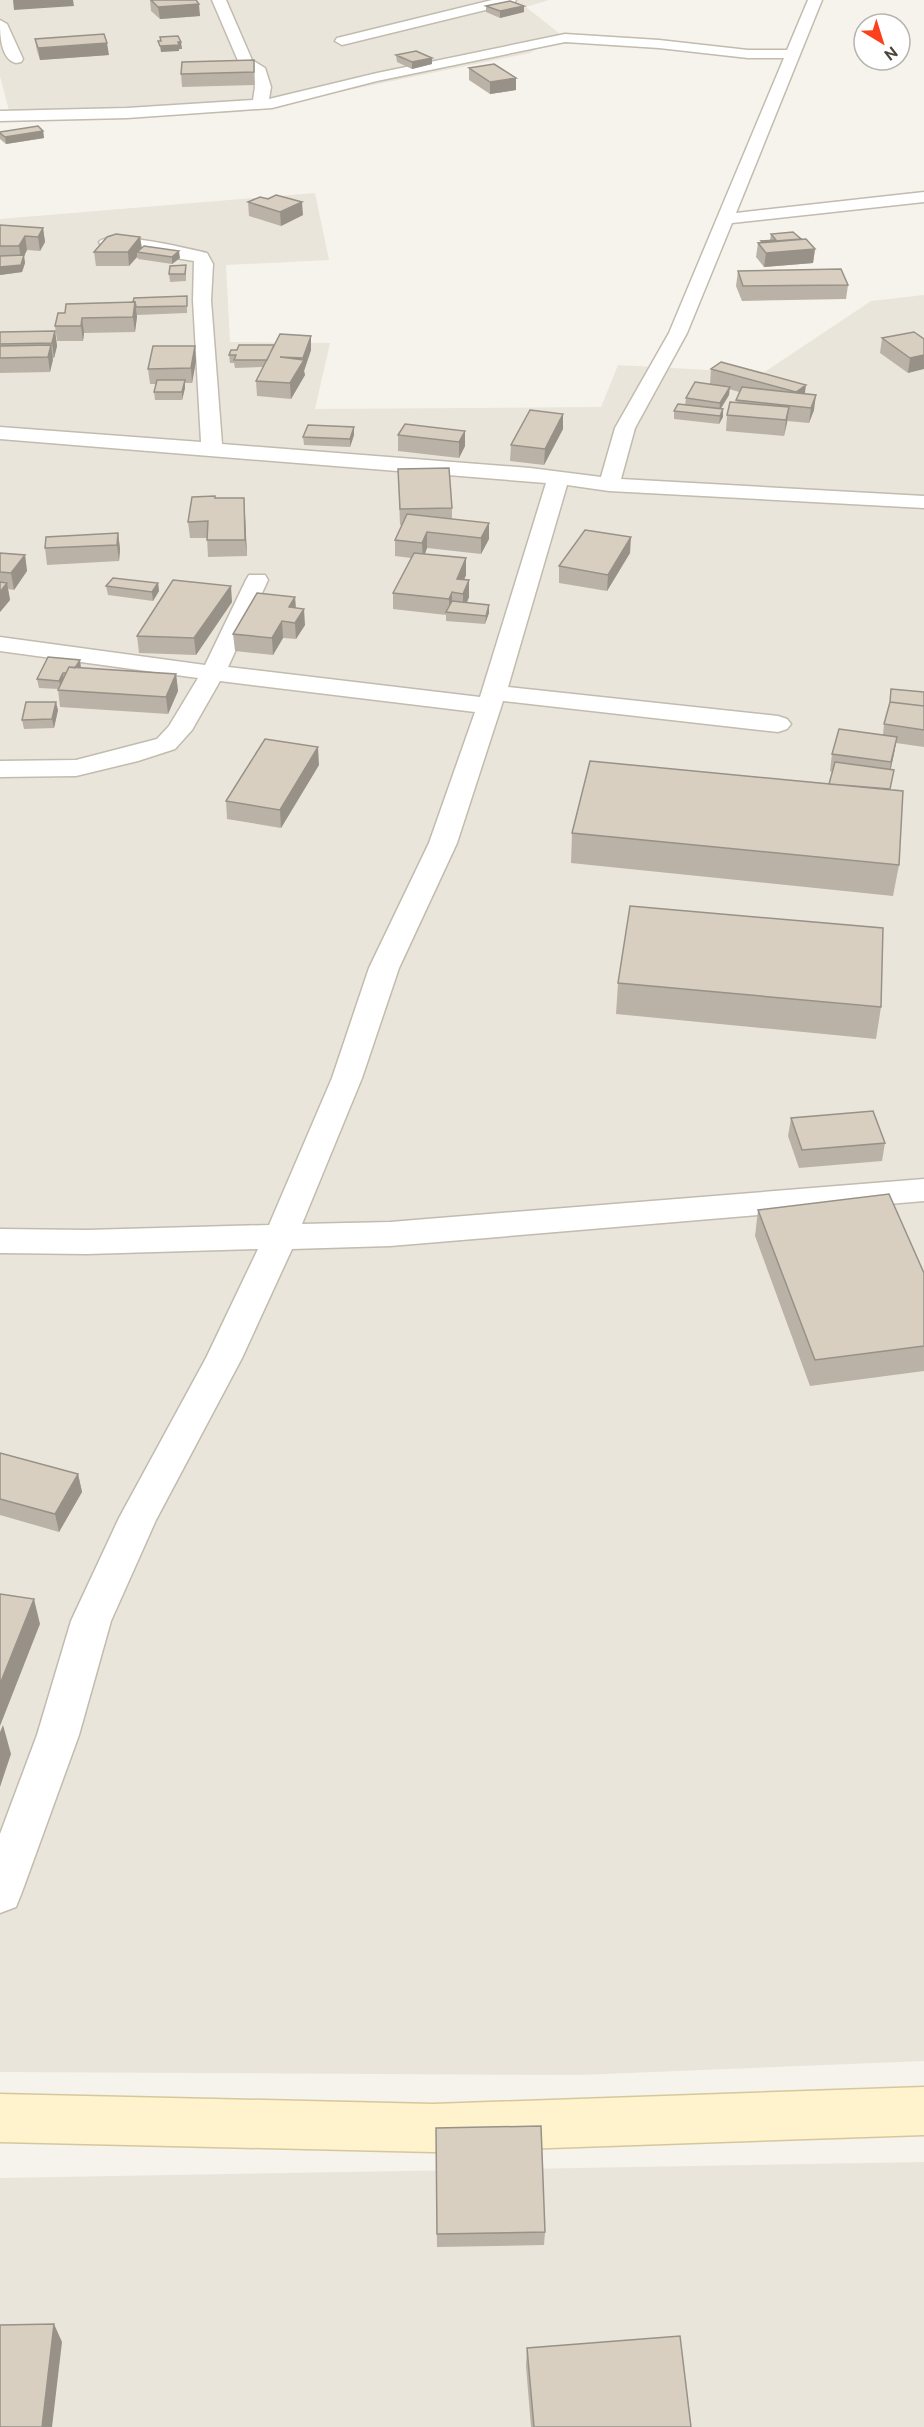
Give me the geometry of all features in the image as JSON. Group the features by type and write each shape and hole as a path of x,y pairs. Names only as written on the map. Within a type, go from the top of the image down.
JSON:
{"main road":[{"path":"0,2118 433,2128 924,2111"}],"street":[{"path":"219,0 246,63 258,68 263,87 260,104"},
{"path":"342,41 509,0"},
{"path":"609,485 625,428 678,333 710,260 724,219 815,0"},
{"path":"0,24 4,40 16,59"},
{"path":"0,116 127,113 260,104 565,38 659,44 748,54 793,54"},
{"path":"724,219 924,197"},
{"path":"108,242 178,251 201,257 204,264 202,300 212,449"},
{"path":"0,433 520,473 609,485 924,502"},
{"path":"0,1892 57,1735 91,1621 138,1518 224,1358 281,1236 347,1078 384,968 443,843 491,700 558,479"},
{"path":"0,769 76,768 129,756 166,744 179,730 213,673 256,580"},
{"path":"0,644 213,673 491,700 650,708 778,724"},
{"path":"0,1241 87,1242 390,1233 924,1190"}],"shaded area":[{"path":"0,0 549,0 526,7 560,34 530,53 240,112 12,122 0,76"},
{"path":"315,193 329,260 226,265 230,342 330,343 315,409 601,407 618,365 763,373 871,301 924,295 924,2061 579,2075 0,2072 0,219"},
{"path":"924,2162 924,2427 0,2427 0,2178"}],"building":[{"path":"151,0 196,0 199,4 158,7"},
{"path":"510,1 524,6 500,11 486,6"},
{"path":"104,34 107,43 38,48 35,39"},
{"path":"178,36 181,42 178,42 179,45 160,46 158,41 161,41 160,37"},
{"path":"416,51 432,58 412,62 396,55"},
{"path":"254,60 254,72 181,74 182,62"},
{"path":"494,64 516,78 490,82 469,68"},
{"path":"38,126 43,131 5,137 0,133 0,132"},
{"path":"276,195 302,202 280,212 248,202 260,197 268,199"},
{"path":"0,225 43,228 38,237 25,236 19,246 0,246"},
{"path":"793,232 801,239 761,241 776,240 771,234"},
{"path":"116,234 140,237 128,252 94,252 107,237"},
{"path":"806,239 815,249 766,253 758,243"},
{"path":"144,246 179,251 172,257 137,252"},
{"path":"24,255 21,265 0,267 0,256"},
{"path":"186,265 185,274 169,274 170,266"},
{"path":"841,269 848,285 743,286 738,271"},
{"path":"187,296 187,306 136,307 133,302 134,298"},
{"path":"135,302 133,317 82,318 81,326 55,326 58,313 65,313 66,304"},
{"path":"55,331 52,343 0,344 0,332"},
{"path":"914,332 924,339 924,355 910,358 882,338"},
{"path":"280,334 311,336 303,358 280,357 304,360 290,383 256,381"},
{"path":"51,345 48,357 0,358 0,346"},
{"path":"239,345 274,345 267,360 234,360 236,355 229,355 231,350 237,350"},
{"path":"153,346 195,346 191,368 148,369"},
{"path":"721,362 806,385 796,392 711,369"},
{"path":"157,380 185,380 182,392 154,392"},
{"path":"695,382 730,387 720,403 686,398"},
{"path":"742,387 816,395 811,408 736,400"},
{"path":"730,402 789,407 786,420 727,415"},
{"path":"678,404 723,409 720,416 674,411"},
{"path":"530,410 563,414 545,449 511,445"},
{"path":"405,424 465,431 459,442 398,435"},
{"path":"308,425 354,427 350,439 303,437"},
{"path":"449,468 452,508 400,509 398,469"},
{"path":"215,496 215,498 244,498 245,540 207,540 208,521 188,522 192,497"},
{"path":"407,514 489,523 481,538 427,532 422,543 395,540"},
{"path":"585,530 631,537 608,575 559,566"},
{"path":"118,533 117,545 45,548 46,537"},
{"path":"0,553 25,555 11,573 0,572"},
{"path":"414,553 466,558 457,579 469,580 463,594 452,592 449,599 393,593"},
{"path":"113,578 158,583 152,592 106,586"},
{"path":"173,580 231,586 194,638 137,636"},
{"path":"0,582 7,583 0,592"},
{"path":"257,593 295,597 289,607 304,609 295,623 282,621 272,638 233,634"},
{"path":"452,601 489,605 486,616 446,612"},
{"path":"48,657 80,660 75,668 69,667 66,673 63,673 59,681 37,679"},
{"path":"69,667 176,674 166,697 58,690"},
{"path":"891,689 924,692 924,706 890,702"},
{"path":"26,702 56,702 52,719 22,720"},
{"path":"890,702 924,706 924,730 884,724"},
{"path":"839,729 897,737 891,762 832,754"},
{"path":"265,739 318,747 280,810 226,801"},
{"path":"590,761 903,791 899,865 572,833"},
{"path":"835,762 894,770 890,789 829,784"},
{"path":"630,906 883,928 881,1007 618,983"},
{"path":"873,1111 885,1143 802,1150 791,1118"},
{"path":"889,1194 924,1273 924,1346 815,1360 758,1210"},
{"path":"0,1453 78,1474 55,1514 0,1499"},
{"path":"0,1594 34,1599 0,1684"},
{"path":"541,2126 545,2232 437,2234 436,2128"},
{"path":"54,2324 42,2427 0,2427 0,2325"},
{"path":"680,2336 691,2427 534,2427 527,2348"}]}
